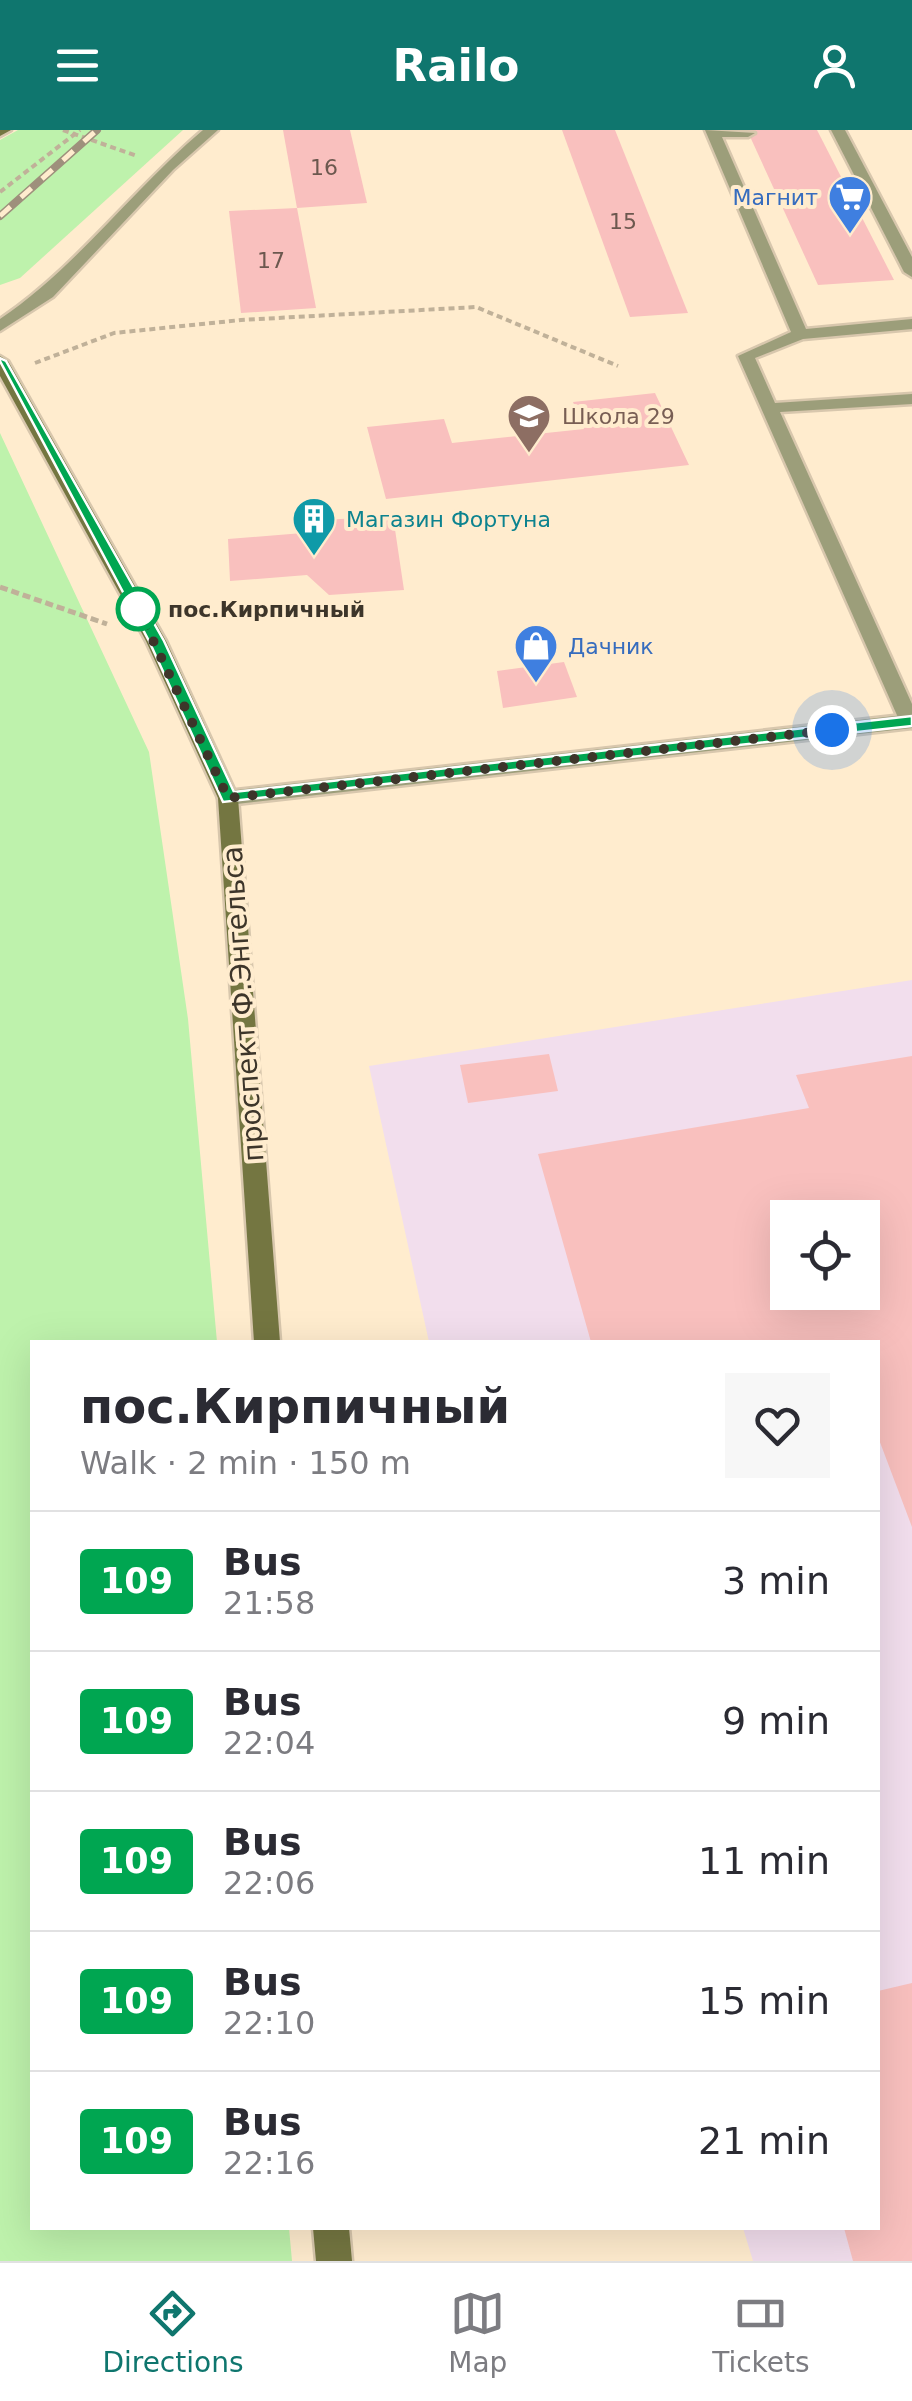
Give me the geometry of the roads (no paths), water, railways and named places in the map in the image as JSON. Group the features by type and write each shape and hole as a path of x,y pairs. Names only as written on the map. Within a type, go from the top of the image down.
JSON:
{"street":[{"path":"0,326 47,294 168,167 211,130"},
{"path":"818,131 839,130 912,272"},
{"path":"748,132 713,132 800,334"},
{"path":"228,798 911,721 746,356 800,334 912,324"},
{"name":"проспект Ф.Энгельса","path":"3,367 156,641 228,798 268,1340"},
{"path":"769,408 912,399"},
{"path":"331,2230 334,2261"}],"railway":[{"path":"0,216 97,130"}],"place":[{"name":"Магнит","path":"850,235"},
{"name":"Школа 29","path":"529,454"},
{"name":"Магазин Фортуна","path":"314,557"},
{"name":"пос.Кирпичный","path":"138,609"},
{"name":"Дачник","path":"536,684"}]}
